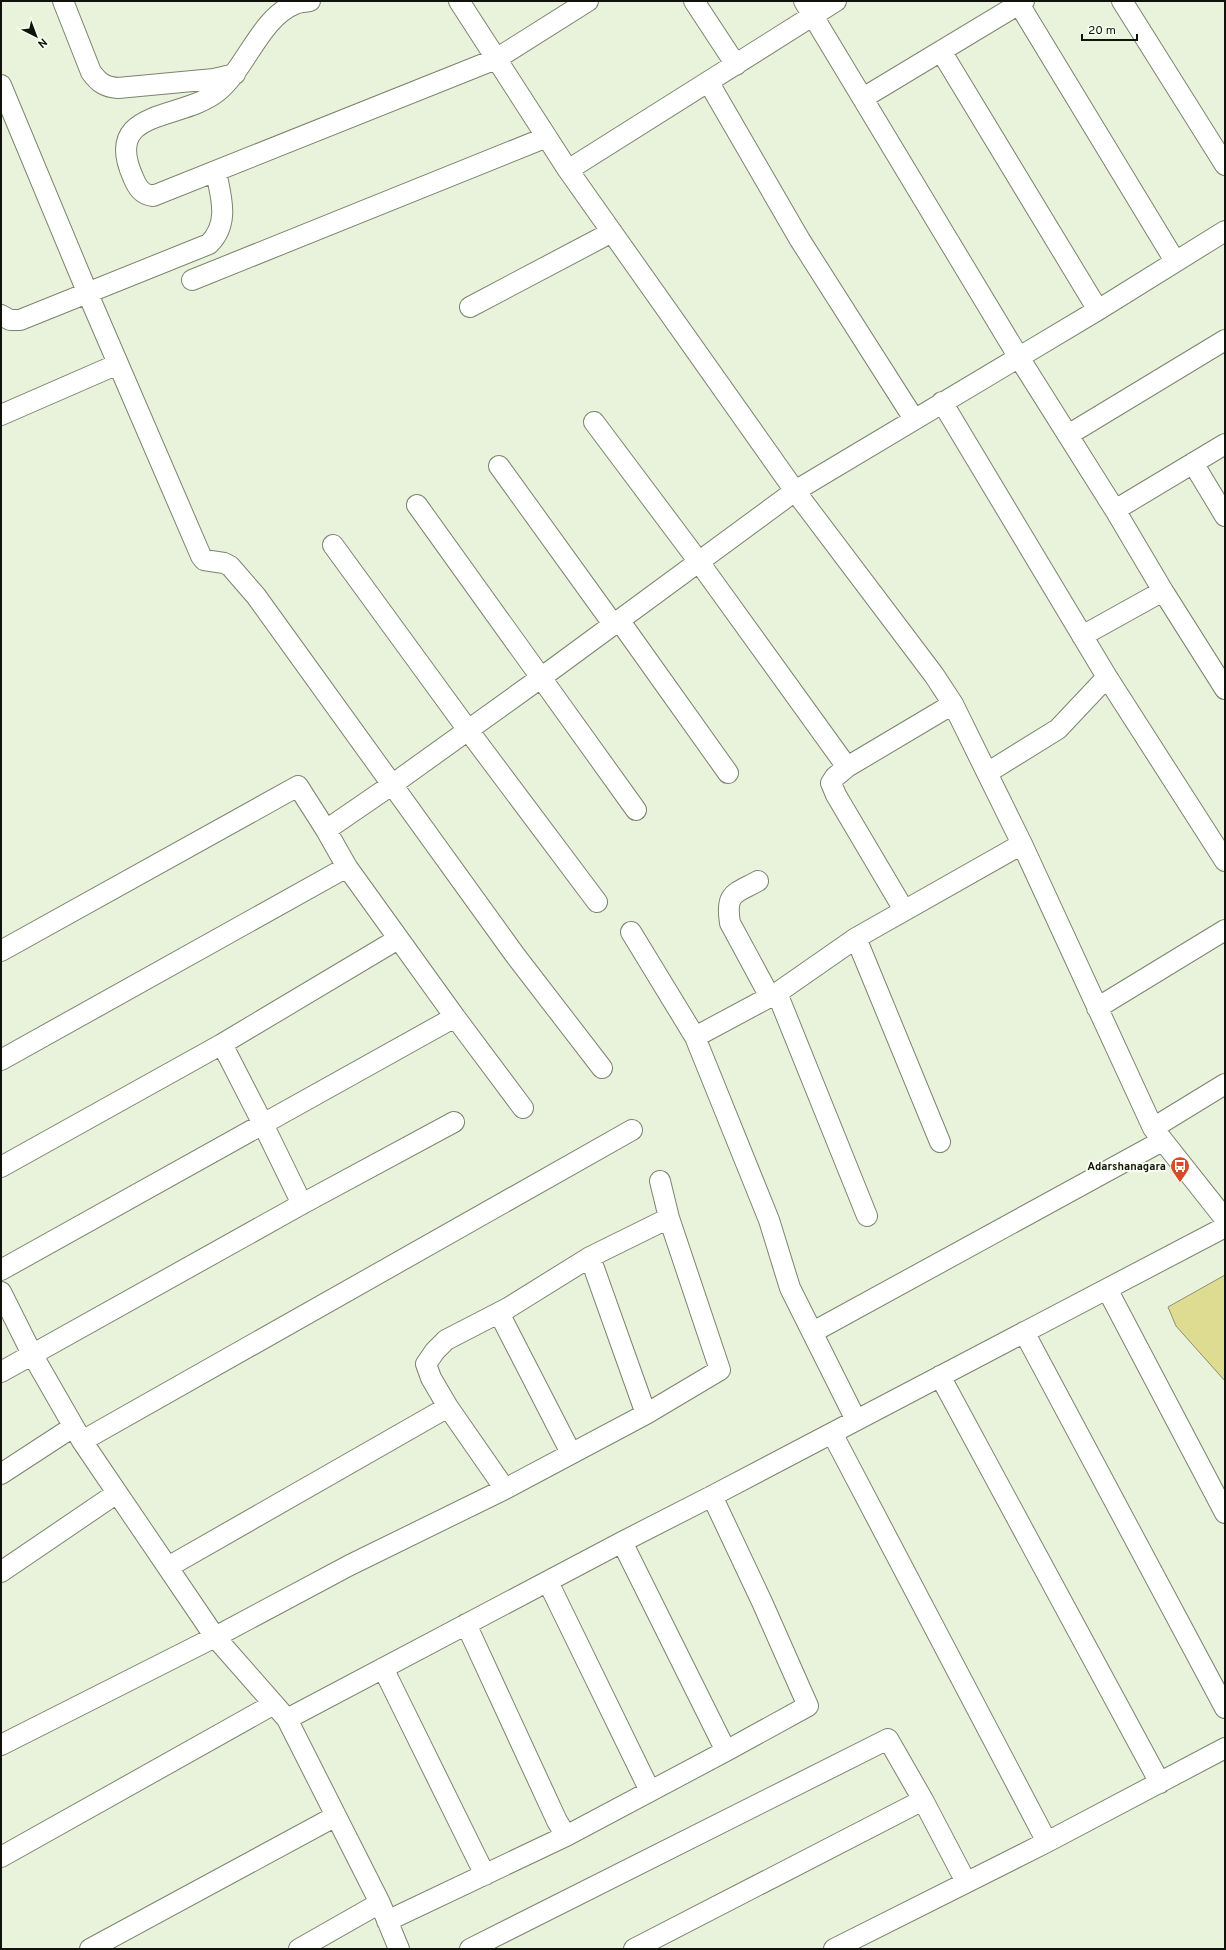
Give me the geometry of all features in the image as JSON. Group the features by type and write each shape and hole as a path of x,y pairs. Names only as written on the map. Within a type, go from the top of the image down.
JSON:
{"street":[{"path":"63,1 91,72 98,82 108,87 118,88 214,79 235,74"},
{"path":"310,1 295,4 273,20 235,74 217,92 201,102 142,123 132,131 126,140 126,162 135,183 141,192 146,196 153,196 496,59 586,2"},
{"path":"459,1 568,170 795,491 934,675 953,704 1022,844 1158,1134 1225,1219"},
{"path":"694,1 736,65"},
{"path":"568,170 736,65 809,8 836,1"},
{"path":"1122,1 1225,165"},
{"path":"863,98 1022,2 1175,261"},
{"path":"809,8 1018,356 1225,689"},
{"path":"941,51 1098,310"},
{"path":"709,82 800,240 914,419"},
{"path":"1,85 88,294 201,556 204,560 224,563 230,566 240,576 393,784 515,955 602,1068"},
{"path":"192,280 546,137"},
{"path":"1,315 10,320 20,320 88,294 209,244 215,238 221,227 224,213 216,172"},
{"path":"326,830 542,677 795,491 1018,356 1098,310 1225,231"},
{"path":"470,307 612,232"},
{"path":"1068,435 1225,340"},
{"path":"1,415 118,364"},
{"path":"942,402 1107,677 1225,861"},
{"path":"594,422 847,767"},
{"path":"1115,510 1225,444"},
{"path":"1193,463 1225,516"},
{"path":"498,466 728,773"},
{"path":"417,505 542,677 636,810"},
{"path":"333,545 468,730 597,902"},
{"path":"1082,636 1163,591"},
{"path":"987,773 1058,729 1107,677"},
{"path":"904,910 836,795 832,783 835,777 847,767 953,704"},
{"path":"1,951 298,786 347,867 398,939 523,1108"},
{"path":"695,1037 774,995 856,938 1022,844"},
{"path":"1,1060 347,867"},
{"path":"758,880 732,896 728,902 730,923 774,995 867,1216"},
{"path":"1098,1008 1225,930"},
{"path":"630,932 695,1037 769,1220 790,1288 856,1420"},
{"path":"856,938 940,1142"},
{"path":"1,1167 222,1044 398,939"},
{"path":"1,1270 455,1017"},
{"path":"222,1044 302,1204"},
{"path":"813,1332 1158,1134 1225,1084"},
{"path":"1,1372 302,1204 454,1122"},
{"path":"1,1474 77,1434 632,1130"},
{"path":"1,1745 215,1637 350,1565 505,1490 571,1453 646,1414 720,1370 669,1218 660,1181"},
{"path":"505,1490 448,1407 430,1378 426,1364 435,1351 446,1340 498,1313 590,1257 669,1218"},
{"path":"1,1858 280,1711 383,1668 1225,1227"},
{"path":"590,1257 646,1414"},
{"path":"1107,1288 1225,1513"},
{"path":"1,1292 32,1354 77,1434 215,1637 280,1711 336,1816 384,1912 399,1949"},
{"path":"498,1313 571,1453"},
{"path":"1024,1332 1225,1708"},
{"path":"940,1376 1160,1783"},
{"path":"168,1567 448,1407"},
{"path":"832,1433 1047,1842"},
{"path":"1,1572 117,1493"},
{"path":"298,1949 384,1912 485,1875 566,1836 808,1706 762,1602 712,1496"},
{"path":"622,1542 726,1751"},
{"path":"548,1582 650,1792"},
{"path":"466,1624 557,1821 566,1836"},
{"path":"383,1668 485,1875"},
{"path":"470,1949 888,1739 923,1800 966,1882"},
{"path":"834,1949 1047,1842 1225,1748"},
{"path":"634,1949 923,1800"},
{"path":"90,1949 336,1816"}],"building":[{"path":"1225,1275 1225,1381 1176,1326 1168,1307"}],"place":[{"name":"Adarshanagara","path":"1180,1183"}]}
